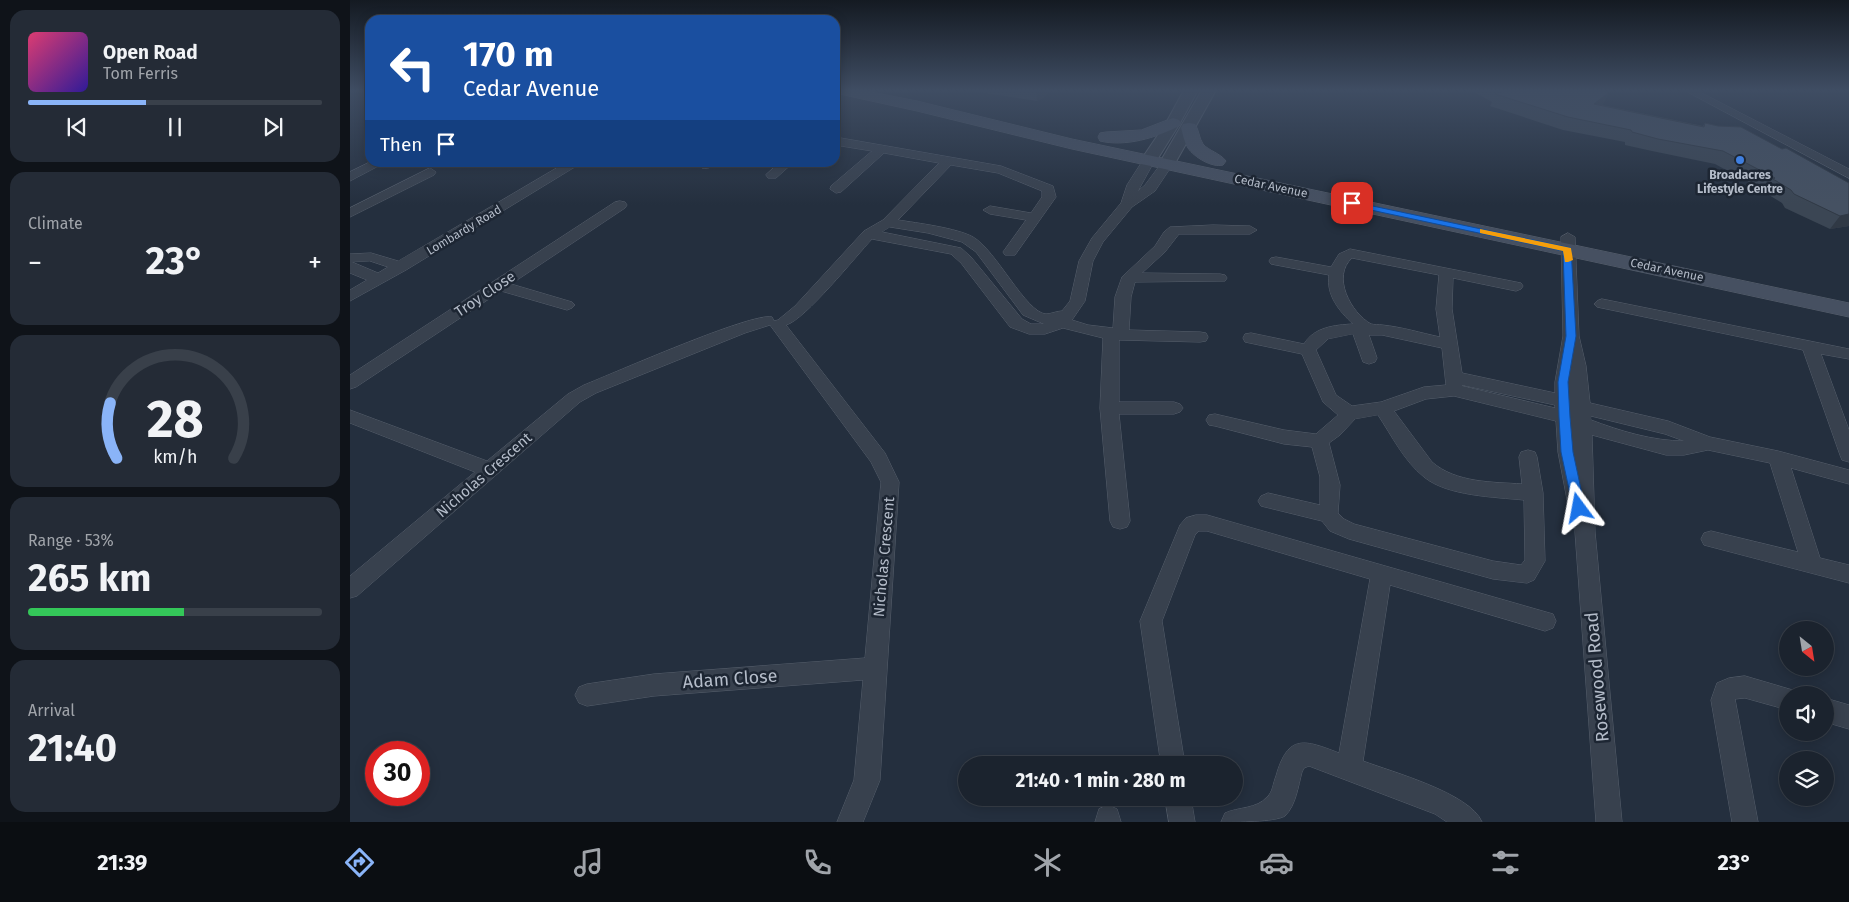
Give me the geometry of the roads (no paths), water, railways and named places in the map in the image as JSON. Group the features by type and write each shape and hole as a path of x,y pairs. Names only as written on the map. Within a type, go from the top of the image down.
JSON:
{"main road":[{"name":"Cedar Avenue","path":"1027,128 1568,243 1849,298"},
{"name":"Cedar Avenue","path":"1064,128 1106,137 1162,156 1217,161 1849,310"},
{"path":"1106,137 1141,136 1168,128"},
{"path":"1183,128 1195,146 1217,161"}],"street":[{"path":"1127,204 1131,190 1162,156 1179,128"},
{"path":"1762,128 1849,174"},
{"path":"840,142 1006,171 1044,186 1050,194 1010,252"},
{"path":"836,189 881,150"},
{"path":"869,234 950,249 961,254 1016,323 1029,329 1050,328 1077,302 1089,254 1127,204 1150,188 1162,156"},
{"name":"Nicholas Crescent","path":"350,589 568,402 582,393 730,333 777,319 800,309 869,234 888,223 948,161"},
{"path":"350,177 370,167"},
{"name":"Lombardy Road","path":"350,296 569,167"},
{"path":"772,175 782,167"},
{"path":"350,213 430,172"},
{"name":"Troy Close","path":"350,383 620,204"},
{"path":"990,210 1033,217"},
{"path":"888,223 960,236 974,243 1025,309 1038,317 1062,317 1076,328 1116,334 1200,337"},
{"path":"1120,521 1111,446 1109,408 1116,334 1129,277 1160,249 1169,235 1176,230 1250,230"},
{"name":"Rosewood Road","path":"1568,243 1571,336 1563,382 1574,408 1587,502 1585,532"},
{"path":"1369,358 1363,328 1343,304 1335,288 1336,272 1342,259 1350,253 1516,286"},
{"path":"350,258 371,257 401,267"},
{"path":"1276,261 1336,272"},
{"path":"971,267 990,262"},
{"path":"350,266 379,279"},
{"path":"1446,272 1444,309 1454,383"},
{"path":"1129,277 1220,278"},
{"path":"498,285 567,305"},
{"path":"1602,304 1849,354"},
{"name":"Nicholas Crescent","path":"777,319 878,458 890,482 874,668 867,780 850,822"},
{"path":"1308,350 1312,343 1322,335 1363,328 1449,344"},
{"path":"1251,338 1308,350"},
{"path":"1810,346 1849,455"},
{"path":"1308,350 1329,398 1340,408 1350,413 1383,408 1454,383 1675,430 1708,443 1778,458 1849,477"},
{"path":"1454,383 1528,410 1552,428 1567,452"},
{"path":"1109,408 1174,408"},
{"path":"1383,408 1424,465 1436,476 1460,484 1533,493"},
{"path":"1528,410 1574,408 1612,434 1666,448 1684,448 1708,443"},
{"name":"Rosewood Road","path":"1574,408 1567,452 1585,532 1609,822"},
{"path":"1215,420 1284,437 1319,441 1334,430 1350,413"},
{"path":"350,416 490,470"},
{"path":"1319,441 1331,480 1332,497 1328,515"},
{"path":"1268,501 1328,515 1337,525 1349,531 1493,570 1521,575 1527,574 1535,560 1533,493 1528,457"},
{"path":"1778,458 1812,564"},
{"path":"1172,756 1152,621 1185,535 1192,524 1196,522 1207,523 1545,621"},
{"path":"1711,539 1849,574"},
{"path":"1350,769 1380,574"},
{"name":"Adam Close","path":"587,695 654,685 874,668"},
{"path":"1745,822 1723,700 1724,694 1729,689 1746,687 1779,696"},
{"path":"1834,713 1849,717"},
{"path":"1234,822 1265,814 1277,806 1284,796 1291,766 1295,759 1302,754 1309,754 1443,804 1469,822"},
{"path":"1179,806 1182,822"}],"place":[{"name":"Broadacres Lifestyle Centre","path":"1740,160"}]}
